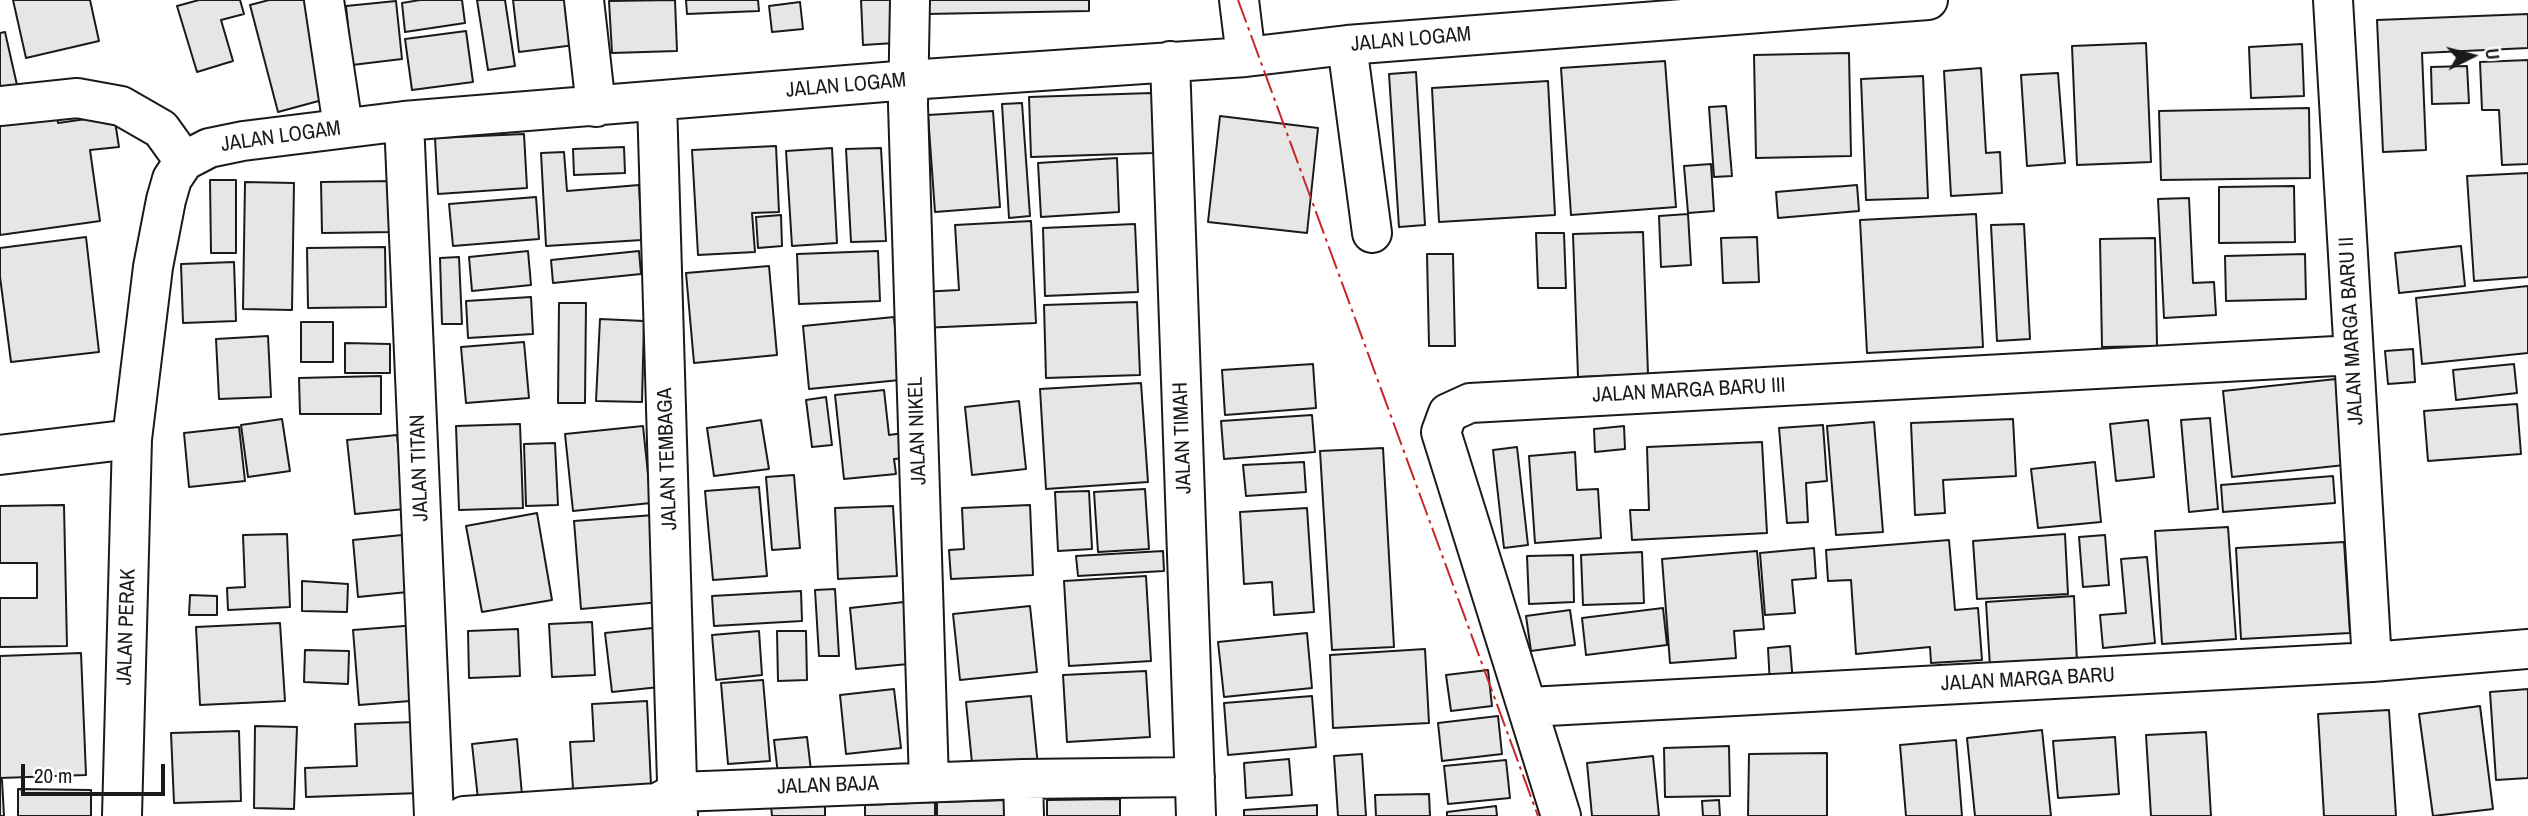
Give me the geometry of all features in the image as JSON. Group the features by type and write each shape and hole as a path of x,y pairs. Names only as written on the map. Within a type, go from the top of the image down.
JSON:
{"street":[{"path":"324,0 344,127"},
{"path":"584,0 596,107"},
{"name":"JALAN NIKEL","path":"910,0 909,80 929,782"},
{"path":"1239,0 1246,57"},
{"name":"JALAN LOGAM","path":"184,161 209,148 344,127 404,121 909,80 1246,57 1347,45 1928,0"},
{"name":"JALAN MARGA BARU II","path":"2333,0 2372,662"},
{"path":"1347,45 1373,233"},
{"name":"JALAN TIMAH","path":"1170,61 1196,816"},
{"path":"0,106 76,98 121,106 161,129 184,161 172,179 153,267 132,439 0,455"},
{"name":"JALAN TEMBAGA","path":"657,101 678,804"},
{"name":"JALAN TITAN","path":"404,121 434,816"},
{"name":"JALAN MARGA BARU III","path":"1562,816 1441,432 1448,413 1470,403 2354,355"},
{"name":"JALAN PERAK","path":"122,816 132,439"},
{"name":"JALAN MARGA BARU","path":"1529,707 2372,662 2528,649"},
{"name":"JALAN BAJA","path":"464,816 657,803 850,801 929,782 1023,798 1195,777"}],"building":[{"path":"13,0 90,0 99,41 26,58"},
{"path":"199,0 240,0 244,14 221,20 233,61 197,72 177,6"},
{"path":"269,0 312,0 337,96 278,112 250,5"},
{"path":"462,0 465,23 405,32 402,3"},
{"path":"477,0 505,0 515,66 488,70"},
{"path":"513,0 578,0 583,44 519,52"},
{"path":"675,0 677,51 612,53 609,1"},
{"path":"686,0 758,0 759,11 687,14"},
{"path":"861,0 892,0 895,43 863,45"},
{"path":"926,0 1089,0 1089,11 926,14"},
{"path":"396,1 402,59 352,65 346,6"},
{"path":"800,2 803,29 772,32 769,6"},
{"path":"2528,14 2528,48 2422,53 2426,150 2383,152 2377,20"},
{"path":"466,31 473,82 412,90 405,39"},
{"path":"5,32 17,85 0,90 0,33"},
{"path":"2146,43 2151,162 2077,165 2072,46"},
{"path":"2302,44 2304,96 2251,98 2249,47"},
{"path":"1849,53 1851,156 1756,158 1754,55"},
{"path":"2528,60 2528,164 2502,165 2499,110 2482,110 2480,62"},
{"path":"1665,61 1676,207 1571,215 1561,68"},
{"path":"2467,66 2469,103 2432,104 2431,67"},
{"path":"1981,68 1986,153 2000,152 2002,193 1951,196 1944,71"},
{"path":"1416,72 1425,225 1399,227 1389,74"},
{"path":"2058,73 2065,163 2027,166 2021,75"},
{"path":"1923,76 1928,198 1866,200 1861,79"},
{"path":"1548,81 1555,215 1439,222 1432,88"},
{"path":"1152,93 1154,153 1031,157 1029,97"},
{"path":"1022,103 1030,216 1009,218 1002,104"},
{"path":"1726,106 1732,176 1714,177 1709,107"},
{"path":"2309,108 2310,178 2161,180 2159,111"},
{"path":"993,111 1000,207 935,212 928,115"},
{"path":"57,112 58,123 114,115 119,147 90,150 100,221 0,235 0,120"},
{"path":"1220,116 1318,128 1307,233 1208,222"},
{"path":"524,134 527,188 438,194 435,138"},
{"path":"776,146 779,212 752,213 755,252 698,255 692,150"},
{"path":"624,147 625,173 574,175 573,149"},
{"path":"832,148 837,243 792,246 786,151"},
{"path":"881,148 886,241 851,242 846,149"},
{"path":"564,152 567,191 639,185 642,240 546,246 541,153"},
{"path":"1117,158 1119,212 1041,217 1038,163"},
{"path":"1711,164 1714,211 1688,213 1684,166"},
{"path":"2528,173 2528,277 2474,281 2467,176"},
{"path":"210,180 236,180 236,253 211,253"},
{"path":"395,181 396,232 322,233 321,182"},
{"path":"245,182 294,183 292,310 243,309"},
{"path":"1857,185 1859,211 1778,218 1776,192"},
{"path":"2294,186 2295,242 2219,243 2219,187"},
{"path":"536,197 539,239 453,246 449,204"},
{"path":"2189,198 2193,283 2214,282 2216,315 2164,318 2158,199"},
{"path":"1688,214 1691,265 1661,267 1659,216"},
{"path":"1976,214 1983,347 1867,353 1860,220"},
{"path":"781,215 782,246 758,248 756,217"},
{"path":"1031,221 1036,323 921,328 920,292 959,290 955,225"},
{"path":"1135,224 1138,292 1045,296 1043,228"},
{"path":"2024,224 2030,339 1997,341 1991,225"},
{"path":"1643,232 1648,374 1578,377 1573,234"},
{"path":"1536,233 1564,233 1566,288 1538,288"},
{"path":"86,237 99,352 11,362 0,277 0,248"},
{"path":"1757,237 1759,282 1723,283 1721,238"},
{"path":"2155,238 2157,346 2102,347 2100,239"},
{"path":"2461,246 2465,286 2399,293 2395,253"},
{"path":"385,247 386,307 308,308 307,248"},
{"path":"528,251 531,285 472,291 469,257"},
{"path":"639,251 641,274 553,283 551,260"},
{"path":"878,251 880,301 799,304 797,254"},
{"path":"1427,254 1453,254 1455,346 1429,346"},
{"path":"2305,254 2306,299 2226,301 2225,256"},
{"path":"459,257 462,324 442,324 440,258"},
{"path":"234,262 236,321 183,323 181,264"},
{"path":"769,266 777,355 694,363 686,273"},
{"path":"2528,286 2528,353 2422,364 2416,298"},
{"path":"531,297 533,334 468,338 466,301"},
{"path":"1137,302 1140,375 1046,378 1044,305"},
{"path":"559,303 586,303 585,403 558,403"},
{"path":"894,317 900,380 809,389 803,326"},
{"path":"600,319 644,321 642,402 596,401"},
{"path":"301,322 333,322 333,362 301,362"},
{"path":"268,336 271,397 219,399 216,339"},
{"path":"524,342 529,398 466,403 461,347"},
{"path":"345,343 390,344 390,373 345,373"},
{"path":"2413,349 2415,382 2388,384 2385,351"},
{"path":"1313,364 1316,408 1225,415 1222,370"},
{"path":"2514,364 2517,393 2456,400 2453,370"},
{"path":"381,376 381,414 300,414 299,378"},
{"path":"2336,379 2345,465 2232,477 2223,391"},
{"path":"1141,383 1148,482 1046,489 1040,389"},
{"path":"884,390 889,435 903,433 906,458 894,459 896,474 844,479 835,395"},
{"path":"826,397 832,445 812,447 806,400"},
{"path":"1019,401 1026,469 972,475 965,407"},
{"path":"2517,404 2521,454 2428,461 2424,411"},
{"path":"1312,415 1315,452 1224,459 1221,421"},
{"path":"2210,418 2218,509 2189,512 2181,420"},
{"path":"282,419 290,471 248,477 241,425"},
{"path":"2013,419 2016,476 1943,480 1945,513 1915,515 1911,423"},
{"path":"761,420 769,469 714,476 707,428"},
{"path":"2148,420 2154,477 2116,481 2110,424"},
{"path":"1874,422 1883,532 1836,535 1827,426"},
{"path":"520,424 523,508 459,510 456,426"},
{"path":"1823,425 1827,481 1806,483 1808,522 1787,523 1779,428"},
{"path":"643,426 651,503 573,511 565,434"},
{"path":"1624,426 1625,449 1595,452 1594,429"},
{"path":"239,427 245,481 189,487 184,433"},
{"path":"397,435 405,509 355,514 347,440"},
{"path":"1762,442 1767,533 1632,540 1630,510 1649,510 1647,447"},
{"path":"555,443 558,505 526,506 524,444"},
{"path":"1517,447 1528,545 1504,548 1493,450"},
{"path":"1383,448 1394,647 1332,650 1320,451"},
{"path":"1575,452 1577,490 1598,489 1601,538 1535,543 1529,456"},
{"path":"1304,462 1306,492 1246,496 1243,465"},
{"path":"2095,462 2101,522 2038,528 2031,469"},
{"path":"794,475 800,548 772,550 766,477"},
{"path":"2333,476 2335,503 2223,512 2221,485"},
{"path":"759,487 767,576 713,580 705,491"},
{"path":"1145,489 1149,549 1098,552 1094,492"},
{"path":"1089,491 1092,549 1058,551 1055,492"},
{"path":"64,505 67,646 0,647 0,598 37,598 37,563 0,563 0,506"},
{"path":"1030,505 1033,575 951,579 949,550 964,549 962,508"},
{"path":"893,506 897,576 838,579 835,508"},
{"path":"1307,508 1314,612 1274,615 1272,582 1244,584 1240,512"},
{"path":"537,513 552,600 482,612 466,526"},
{"path":"654,515 661,602 581,609 574,521"},
{"path":"2228,527 2236,639 2162,644 2155,531"},
{"path":"287,534 290,607 228,610 227,588 245,587 243,535"},
{"path":"2065,534 2068,594 1977,599 1973,541"},
{"path":"402,535 408,592 358,597 353,540"},
{"path":"2105,535 2109,585 2083,587 2079,537"},
{"path":"1949,540 1955,610 1978,608 1982,660 1931,663 1930,647 1856,654 1851,580 1828,581 1826,550"},
{"path":"2344,542 2350,633 2241,639 2236,548"},
{"path":"1814,548 1816,578 1792,580 1795,613 1765,615 1760,553"},
{"path":"1163,551 1164,571 1078,576 1076,556"},
{"path":"1757,551 1764,629 1734,631 1736,658 1670,663 1662,559"},
{"path":"1642,552 1644,603 1583,605 1581,555"},
{"path":"1573,555 1574,602 1529,604 1527,556"},
{"path":"2147,557 2155,643 2103,648 2100,615 2126,613 2121,559"},
{"path":"1146,576 1151,661 1069,666 1064,581"},
{"path":"302,581 348,584 347,612 302,611"},
{"path":"835,589 839,656 819,656 815,590"},
{"path":"801,591 802,621 714,626 712,596"},
{"path":"190,595 217,596 217,615 189,615"},
{"path":"2074,596 2077,662 1990,667 1986,602"},
{"path":"913,601 919,663 856,669 850,608"},
{"path":"1030,606 1037,672 960,680 953,614"},
{"path":"1663,608 1667,645 1586,655 1582,618"},
{"path":"1570,610 1575,645 1531,651 1526,616"},
{"path":"592,622 595,675 552,677 549,624"},
{"path":"280,623 285,701 200,705 196,627"},
{"path":"417,625 423,700 359,705 353,630"},
{"path":"662,627 669,686 612,692 605,633"},
{"path":"518,629 520,676 469,678 468,631"},
{"path":"759,631 762,675 716,680 712,635"},
{"path":"777,631 806,631 807,680 778,681"},
{"path":"1307,633 1312,688 1224,697 1218,642"},
{"path":"1790,646 1793,683 1770,685 1768,648"},
{"path":"1425,649 1429,723 1333,728 1330,655"},
{"path":"305,650 349,651 348,684 304,682"},
{"path":"81,653 86,775 0,778 0,656"},
{"path":"1488,670 1492,706 1451,711 1446,675"},
{"path":"1146,671 1150,737 1067,742 1063,675"},
{"path":"763,680 770,761 728,764 721,683"},
{"path":"894,689 901,748 846,754 840,695"},
{"path":"2528,689 2528,778 2496,780 2490,692"},
{"path":"1031,696 1038,766 973,773 966,702"},
{"path":"1312,696 1316,747 1228,755 1224,703"},
{"path":"647,701 651,785 573,789 570,742 594,741 592,704"},
{"path":"2480,706 2493,809 2433,816 2419,714"},
{"path":"2389,710 2396,816 2324,816 2318,714"},
{"path":"1498,716 1502,754 1442,761 1438,723"},
{"path":"416,722 420,793 306,797 305,768 357,766 355,724"},
{"path":"255,726 297,727 294,809 254,808"},
{"path":"2042,730 2051,816 1975,816 1967,738"},
{"path":"239,731 241,801 174,803 171,733"},
{"path":"2206,732 2211,816 2151,816 2146,735"},
{"path":"807,737 812,779 779,783 774,740"},
{"path":"2115,737 2119,794 2058,798 2053,741"},
{"path":"517,739 522,795 478,799 472,744"},
{"path":"1956,740 1962,816 1906,816 1900,745"},
{"path":"1729,746 1730,796 1665,797 1664,748"},
{"path":"1827,753 1827,816 1748,816 1749,754"},
{"path":"1362,754 1366,816 1338,816 1334,756"},
{"path":"1653,756 1659,816 1592,816 1587,763"},
{"path":"1289,759 1292,795 1246,798 1244,763"},
{"path":"1506,760 1510,798 1448,804 1444,766"},
{"path":"2,780 4,816 0,816"},
{"path":"18,789 91,790 91,816 18,816"},
{"path":"1429,794 1430,816 1376,816 1375,795"},
{"path":"1120,799 1120,816 1047,816 1047,800"},
{"path":"1009,800 1009,816 937,816 937,802"},
{"path":"1719,800 1720,816 1703,816 1702,801"},
{"path":"935,802 935,816 865,816 865,805"},
{"path":"825,804 825,816 772,816 771,805"},
{"path":"1317,805 1317,816 1244,816 1244,810"},
{"path":"1496,806 1497,816 1447,816 1447,812"}],"power":[{"path":"1238,0 1538,816"}]}
